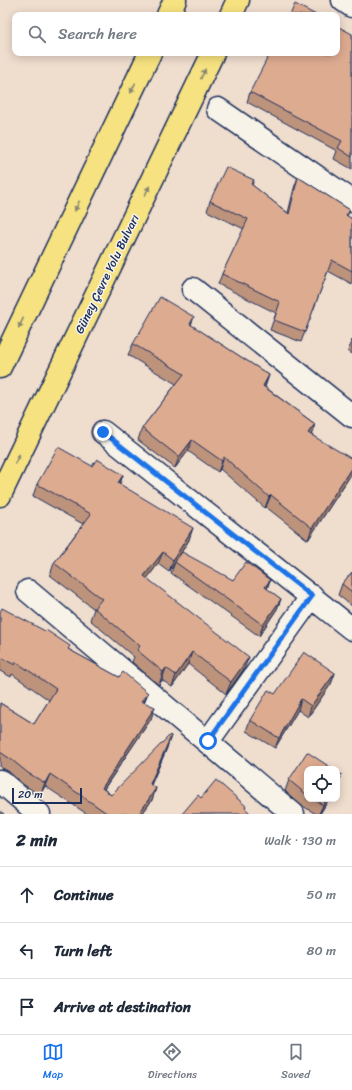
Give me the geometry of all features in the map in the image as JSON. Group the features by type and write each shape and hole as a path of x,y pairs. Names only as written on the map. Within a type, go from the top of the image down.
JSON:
{"highway":[{"path":"169,12 175,0"},
{"path":"232,12 238,0"},
{"path":"0,367 149,56"},
{"name":"Güney Çevre Yolu Bulvarı","path":"0,495 212,56"}],"street":[{"path":"343,0 352,6"},
{"path":"218,109 352,201"},
{"path":"193,290 352,416"},
{"path":"103,432 352,629"},
{"path":"28,591 293,814"},
{"path":"208,741 312,596"},
{"path":"0,781 39,814"}],"building":[{"path":"295,4 310,12 291,12"},
{"path":"340,28 352,34 352,157 338,148 342,141 250,92 268,56 340,56"},
{"path":"226,167 254,180 251,184 289,214 298,177 350,210 346,215 352,219 352,271 332,260 305,332 274,320 280,302 222,274 248,219 210,201"},
{"path":"160,297 194,317 190,324 269,375 263,386 315,424 308,433 352,459 352,467 312,528 271,495 269,497 224,457 222,461 192,440 179,457 142,428 184,374 133,344"},
{"path":"58,447 92,466 97,459 123,475 118,483 193,528 173,560 163,552 144,576 249,657 231,682 192,652 176,675 166,668 163,672 137,650 140,646 94,608 102,599 54,563 91,514 37,484"},
{"path":"182,552 233,580 246,562 270,580 265,587 281,599 263,625 175,562"},
{"path":"352,572 352,592 342,584"},
{"path":"2,608 45,631 46,630 70,646 68,649 119,677 123,672 148,693 141,701 155,707 102,788 111,795 170,735 171,736 150,784 156,788 139,814 108,814 50,774 45,783 28,773 0,752 0,703 34,724 56,689 16,662 15,665 0,657 0,612"},
{"path":"304,652 335,673 311,706 301,699 279,738 250,720 268,690 275,694"},
{"path":"307,752 328,766 304,766 304,792 289,780"},
{"path":"216,780 246,806 245,808 251,814 182,814 198,795 201,798"}],"route":[{"path":"103,432 312,596 208,741"}]}
